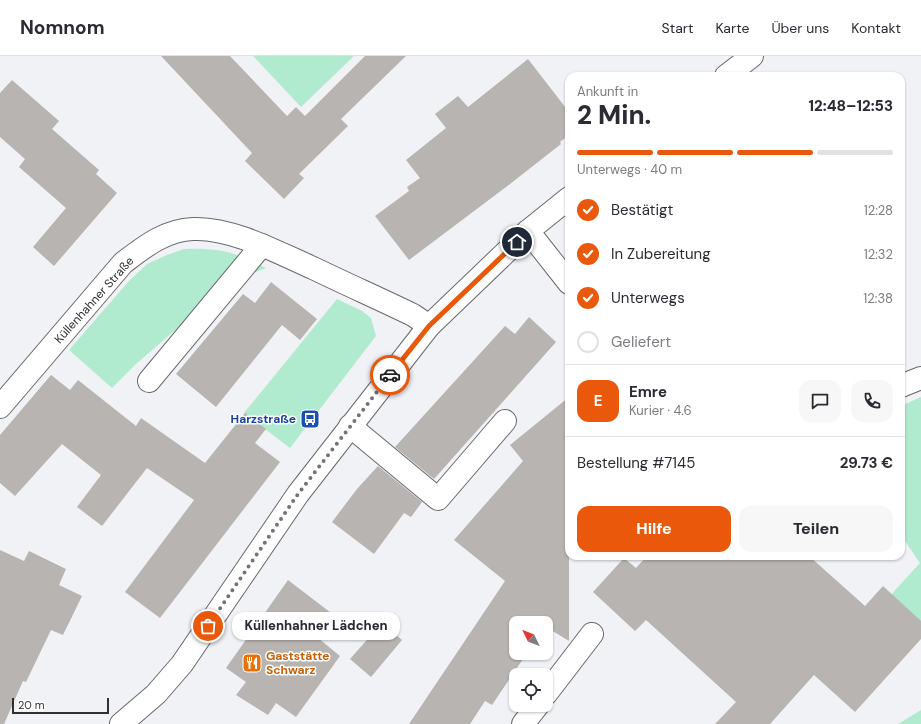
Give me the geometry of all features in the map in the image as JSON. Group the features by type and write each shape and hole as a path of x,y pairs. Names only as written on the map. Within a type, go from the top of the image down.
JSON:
{"street":[{"path":"731,72 752,56"},
{"path":"120,724 156,694 182,664 298,494 429,326 528,231 565,201"},
{"name":"Küllenhahner Straße","path":"0,407 123,263 146,245 167,234 193,229 228,233 262,245 413,314 429,326"},
{"path":"528,231 565,278"},
{"path":"148,381 262,245"},
{"path":"905,384 921,378"},
{"path":"350,426 438,499 505,421"},
{"path":"553,685 592,634"},
{"path":"523,724 532,712"}],"green space":[{"path":"253,56 354,56 301,107"},
{"path":"184,249 208,249 227,252 245,258 266,268 231,282 136,364 112,388 69,350 129,281 147,264"},
{"path":"337,299 362,311 371,318 376,336 290,448 244,413"},
{"path":"921,397 921,629 888,598 920,563 905,541 905,404"},
{"path":"921,710 921,724 898,724"}],"building":[{"path":"161,56 230,56 287,116 296,107 305,116 365,56 406,56 341,119 348,126 299,174 304,178 284,199 245,161 252,153"},
{"path":"528,59 565,107 565,138 560,142 561,144 510,184 409,260 375,216 409,191 407,187 420,178 406,160 446,128 435,114 458,96 468,107"},
{"path":"12,80 59,121 52,129 99,170 96,174 117,193 54,266 33,247 66,208 19,167 25,159 0,137 0,93"},
{"path":"271,282 317,319 300,340 282,325 216,407 176,374 243,294 255,303"},
{"path":"529,317 556,342 434,479 395,447 505,326 515,334"},
{"path":"51,375 70,390 78,380 136,426 141,418 205,463 245,413 266,429 255,443 280,462 160,618 125,592 194,500 147,468 102,526 77,507 101,475 62,444 15,496 0,483 0,435"},
{"path":"565,400 565,560 569,560 569,641 553,631 553,616 509,616 509,660 522,660 517,668 509,668 509,680 492,705 485,701 470,724 409,724 505,581 454,540 523,461 510,445"},
{"path":"378,466 422,502 411,517 404,513 374,554 332,522 357,489"},
{"path":"0,550 24,561 29,551 66,569 59,585 82,596 63,635 51,630 26,682 23,681 4,724 0,724"},
{"path":"622,560 626,560 636,568 643,560 813,560 865,606 883,586 921,621 921,639 855,712 814,675 770,724 715,724 736,702 646,620 635,631 593,592"},
{"path":"288,580 335,616 318,638 340,656 296,717 276,703 268,715 236,695 246,682 226,668"},
{"path":"382,623 402,640 371,677 350,659"}],"way so far":[{"path":"208,626 298,494 390,375"}],"place":[{"name":"Harzstraße","path":"310,419"},
{"name":"Küllenhahner Lädchen","path":"208,626"},
{"name":"Gaststätte Schwarz","path":"252,663"}],"route":[{"path":"390,375 429,326 517,242"}]}
